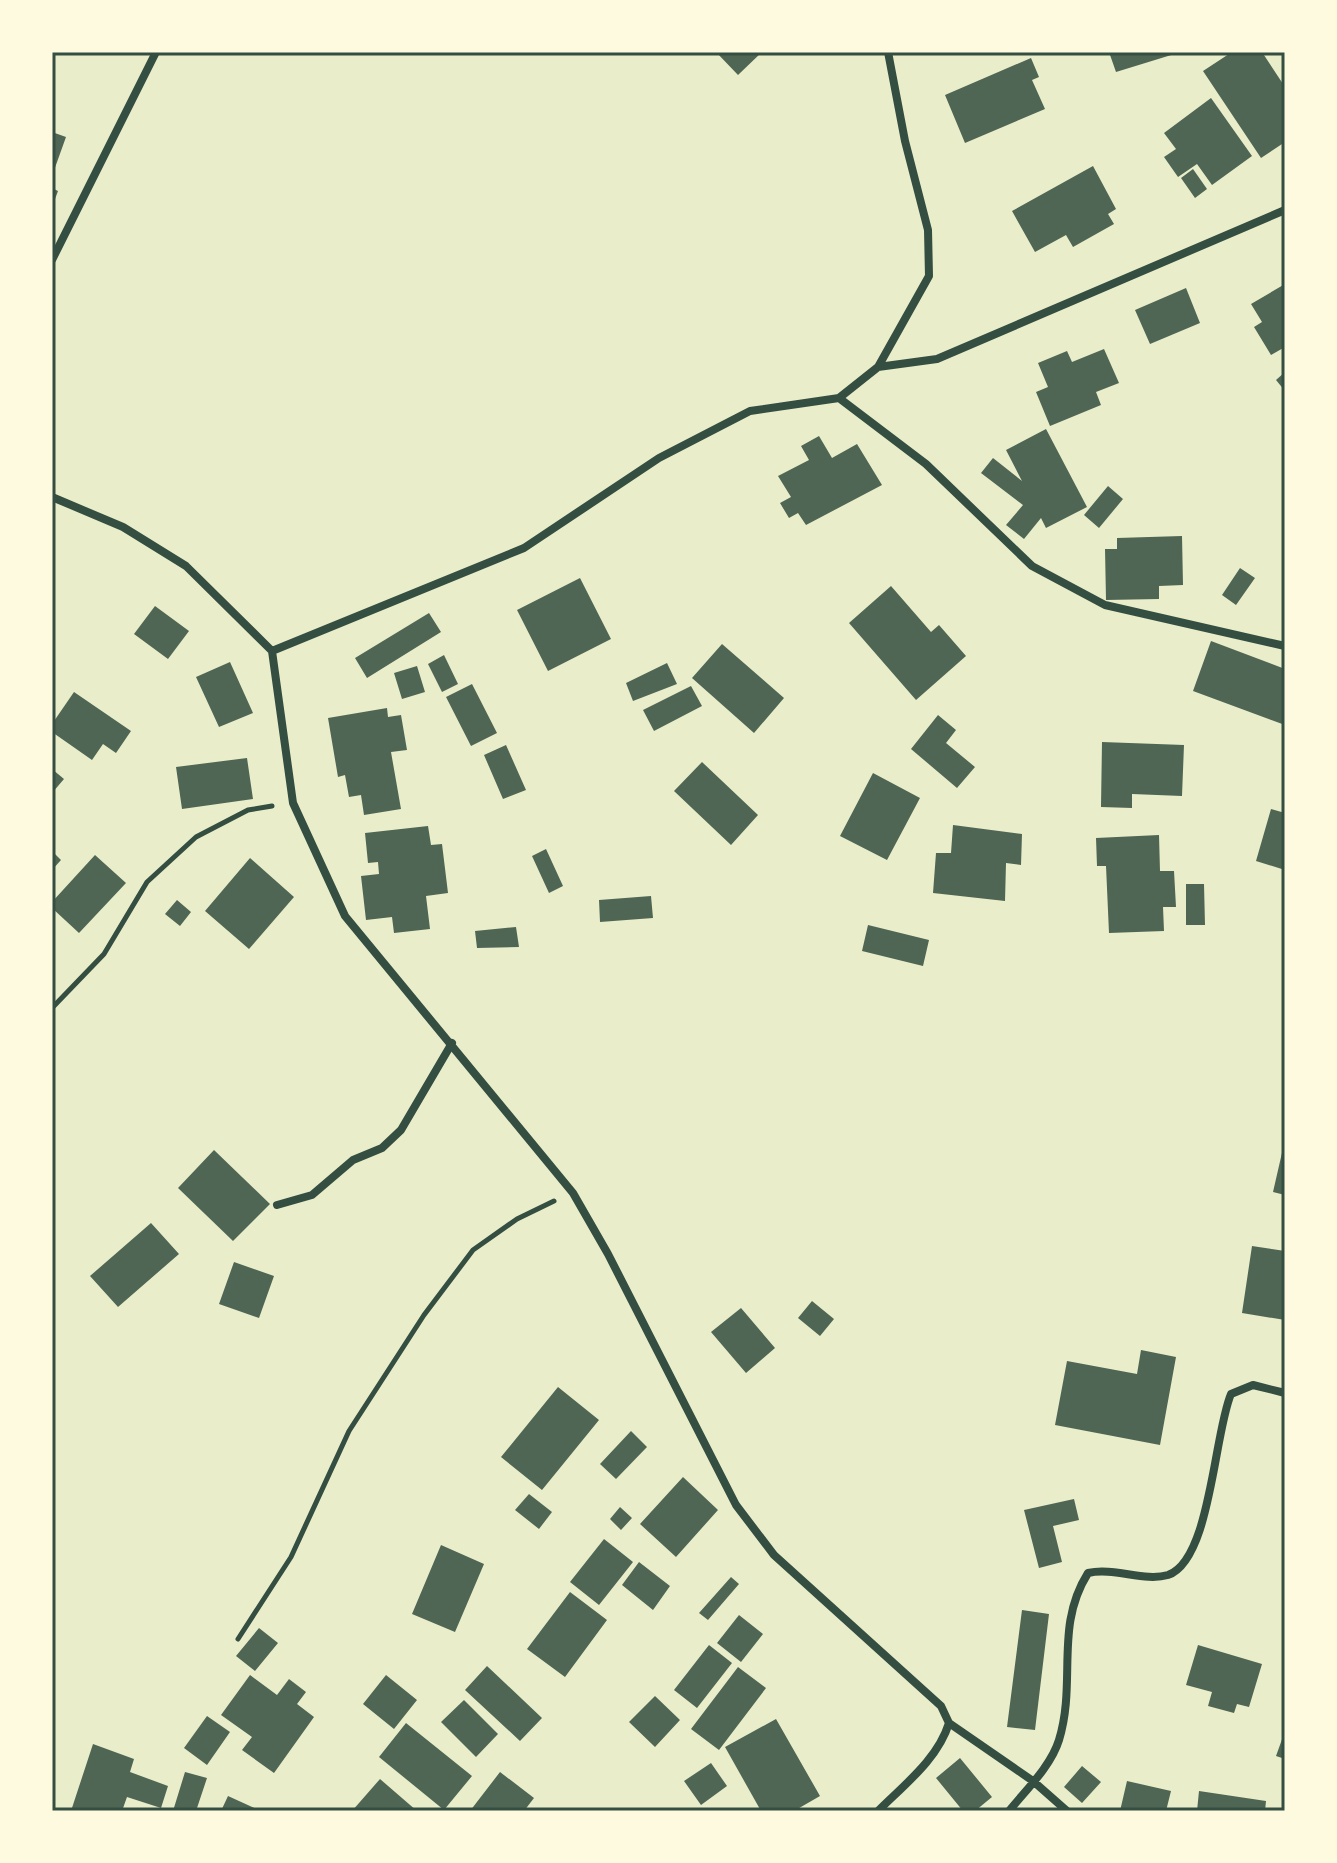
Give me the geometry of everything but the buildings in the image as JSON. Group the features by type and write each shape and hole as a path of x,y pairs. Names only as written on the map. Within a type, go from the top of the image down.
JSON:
{"street":[{"path":"52,260 156,52"},
{"path":"272,651 524,548 659,458 750,411 839,398 878,367 929,276 928,230 905,141 888,52"},
{"path":"878,367 937,359 1285,210"},
{"path":"839,398 926,464 1032,566 1105,605 1285,646"},
{"path":"52,497 123,527 186,566 272,651 293,803 345,916 573,1193 608,1254 736,1505 774,1555 924,1688 941,1706 949,1723 1033,1781 1067,1811"},
{"path":"277,1205 312,1195 353,1160 382,1148 392,1139 401,1130 452,1043"},
{"path":"1009,1811 1058,1744 1069,1683 1066,1630 1078,1590 1088,1573 1111,1571 1165,1576 1184,1564 1205,1510 1217,1442 1231,1394 1238,1388 1253,1385 1285,1393"},
{"path":"878,1811 932,1755 944,1738 949,1723"}],"path":[{"path":"52,1008 104,954 147,882 196,837 248,810 293,803"},
{"path":"238,1639 291,1557 349,1431 424,1315 473,1250 517,1219 573,1193"}]}
